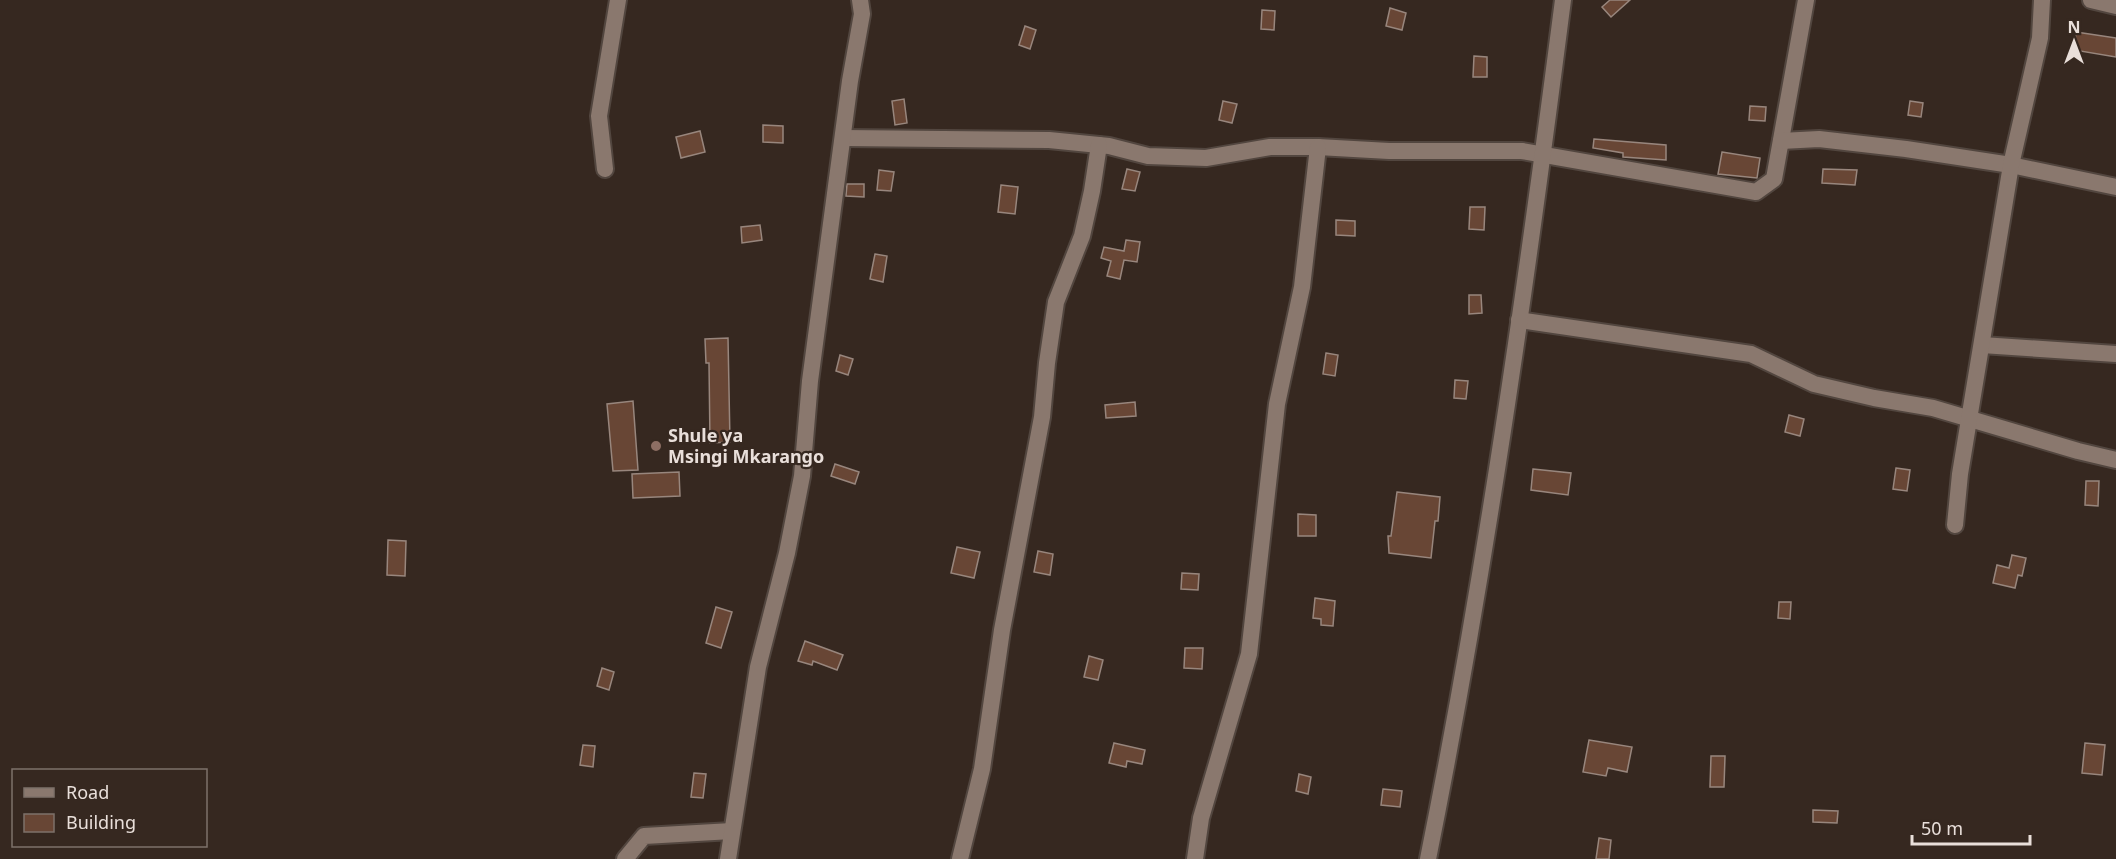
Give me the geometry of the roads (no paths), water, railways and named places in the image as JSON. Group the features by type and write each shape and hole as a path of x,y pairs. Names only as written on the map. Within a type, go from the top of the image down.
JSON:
{"street":[{"path":"605,169 599,116 618,0"},
{"path":"728,859 758,667 787,553 802,476 810,381 862,14 860,0"},
{"path":"1428,859 1480,576 1543,155 1563,0"},
{"path":"843,138 1049,140 1099,145 1148,156 1206,158 1270,147 1389,151 1522,151 1756,192 1774,179 1806,0"},
{"path":"1954,525 1960,474 2011,165 2040,38 2042,0"},
{"path":"2091,0 2116,6"},
{"path":"1781,141 1819,139 2011,165 2116,187"},
{"path":"960,859 982,769 1002,630 1042,417 1056,302 1082,236 1099,145"},
{"path":"1195,859 1201,818 1249,654 1277,404 1302,287 1318,147"},
{"path":"1519,320 1751,354 1814,384 1874,398 1933,408 2116,460"},
{"path":"1982,345 2116,354"},
{"path":"625,859 644,836 732,831"}],"place":[{"name":"Shule ya Msingi Mkarango","path":"656,446"}]}
